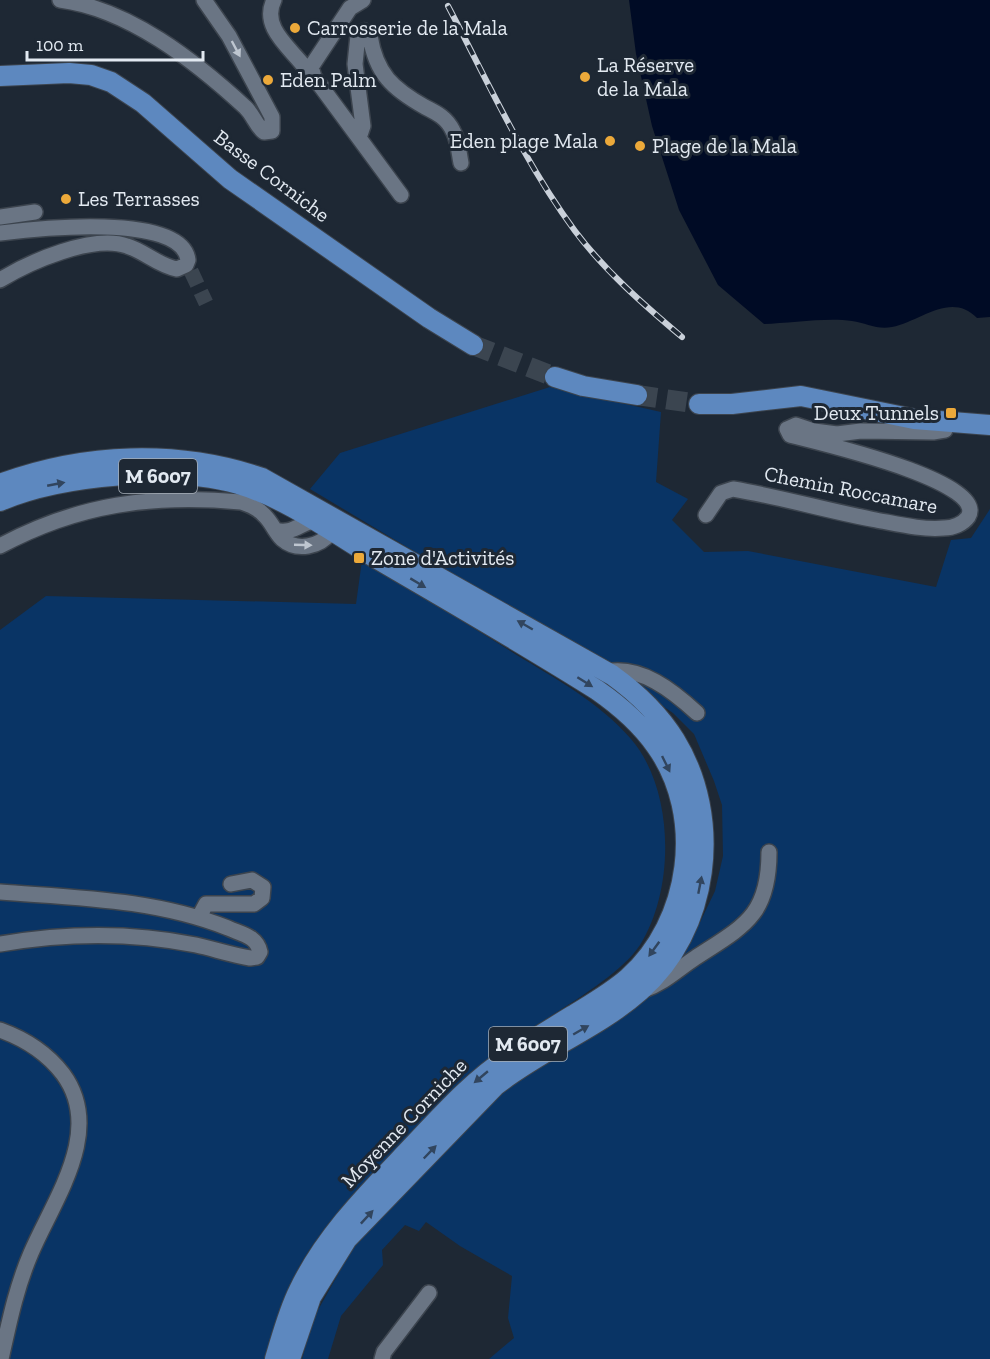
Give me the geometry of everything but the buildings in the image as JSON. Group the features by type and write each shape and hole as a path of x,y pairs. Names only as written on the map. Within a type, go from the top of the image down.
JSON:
{"main road":[{"name":"Basse Corniche","path":"0,76 69,73 91,75 128,92 230,179 436,323 473,345"},
{"path":"555,377 583,386 637,395"},
{"path":"699,404 732,404 801,396 914,419 990,425"},
{"name":"M 6007","path":"0,484 70,464 143,458 188,459 225,466 262,478 326,521"},
{"name":"M 6007","path":"0,501 74,481 186,475 225,481 253,489 326,521 606,672"},
{"name":"Moyenne Corniche","path":"275,1359 299,1291 315,1261 344,1220 483,1076 627,980 658,945 677,904 685,859 685,831 676,788 669,769 658,748 632,717 566,670 326,521"},
{"name":"Moyenne Corniche","path":"290,1359 310,1298 347,1239 478,1102 508,1076 641,991 661,969 686,928 697,900 704,859 700,808 694,784 675,740 659,718 634,691 606,672"}],"street":[{"path":"60,0 110,13 163,43 207,75 246,108 260,129 264,132 272,131 272,117 229,36 204,0"},
{"path":"274,0 269,16 271,25 303,65 311,67"},
{"path":"311,67 350,8 363,0"},
{"path":"359,138 363,126 355,64 358,34 364,31 370,36 373,56 387,80 403,94 443,117 455,132 461,163"},
{"path":"311,67 314,76 401,195"},
{"path":"0,217 35,212"},
{"path":"0,280 56,255 100,243 125,245 171,268 188,268 187,254 184,249 167,238 142,229 106,226 6,236"},
{"name":"Chemin Roccamare","path":"706,515 721,493 733,489 839,513 931,528 955,526 971,514 967,496 935,478 874,457 790,435 782,428 796,425 825,434 861,430 933,432 945,430 948,421"},
{"path":"0,546 58,519 108,505 155,500 241,502 260,511 286,542 300,546 319,544 326,521"},
{"path":"274,530 294,530 326,521"},
{"path":"606,672 626,671 656,682 676,693 697,713"},
{"path":"641,991 672,977 740,929 762,903 769,878 769,852"},
{"path":"199,916 206,904 254,904 262,898 263,887 252,880 231,884"},
{"path":"0,892 138,903 199,916 251,938 258,945 259,954 250,958 165,940 93,934 37,938 0,944"},
{"path":"0,1030 45,1054 62,1073 74,1095 80,1123 79,1137 61,1190 22,1275 1,1359"},
{"path":"382,1359 384,1352 429,1293"}],"shaded area":[{"path":"629,0 990,0 990,317 977,318 967,310 946,307 887,328 843,320 764,324 718,285 679,210 652,126 636,54"},
{"path":"550,387 661,412 656,482 688,499 672,520 704,552 748,551 936,587 951,540 971,538 990,509 990,1359 489,1359 514,1338 508,1318 512,1276 460,1246 426,1222 419,1231 405,1225 382,1250 383,1265 341,1316 328,1359 302,1359 314,1317 354,1246 376,1217 505,1090 656,988 692,939 715,891 723,856 722,805 694,734 673,713 594,659 310,489 340,453"},
{"path":"362,560 576,692 591,702 631,739 645,760 656,785 662,812 665,840 664,869 660,897 651,922 640,945 630,958 599,984 511,1042 482,1065 429,1115 348,1200 323,1231 294,1276 280,1310 265,1359 0,1359 0,630 46,596 356,604"}],"tunnel":[{"path":"191,271 206,303"},
{"path":"473,345 555,377"},
{"path":"637,395 699,404"}],"railway":[{"path":"448,6 523,150 575,231 612,274 682,337"}],"place":[{"name":"Carrosserie de la Mala","path":"295,28"},
{"name":"La Réserve de la Mala","path":"585,77"},
{"name":"Eden Palm","path":"268,80"},
{"name":"Eden plage Mala","path":"610,141"},
{"name":"Plage de la Mala","path":"640,146"},
{"name":"Les Terrasses","path":"66,199"},
{"name":"Deux Tunnels","path":"951,413"},
{"name":"Zone d'Activités","path":"359,558"}]}
